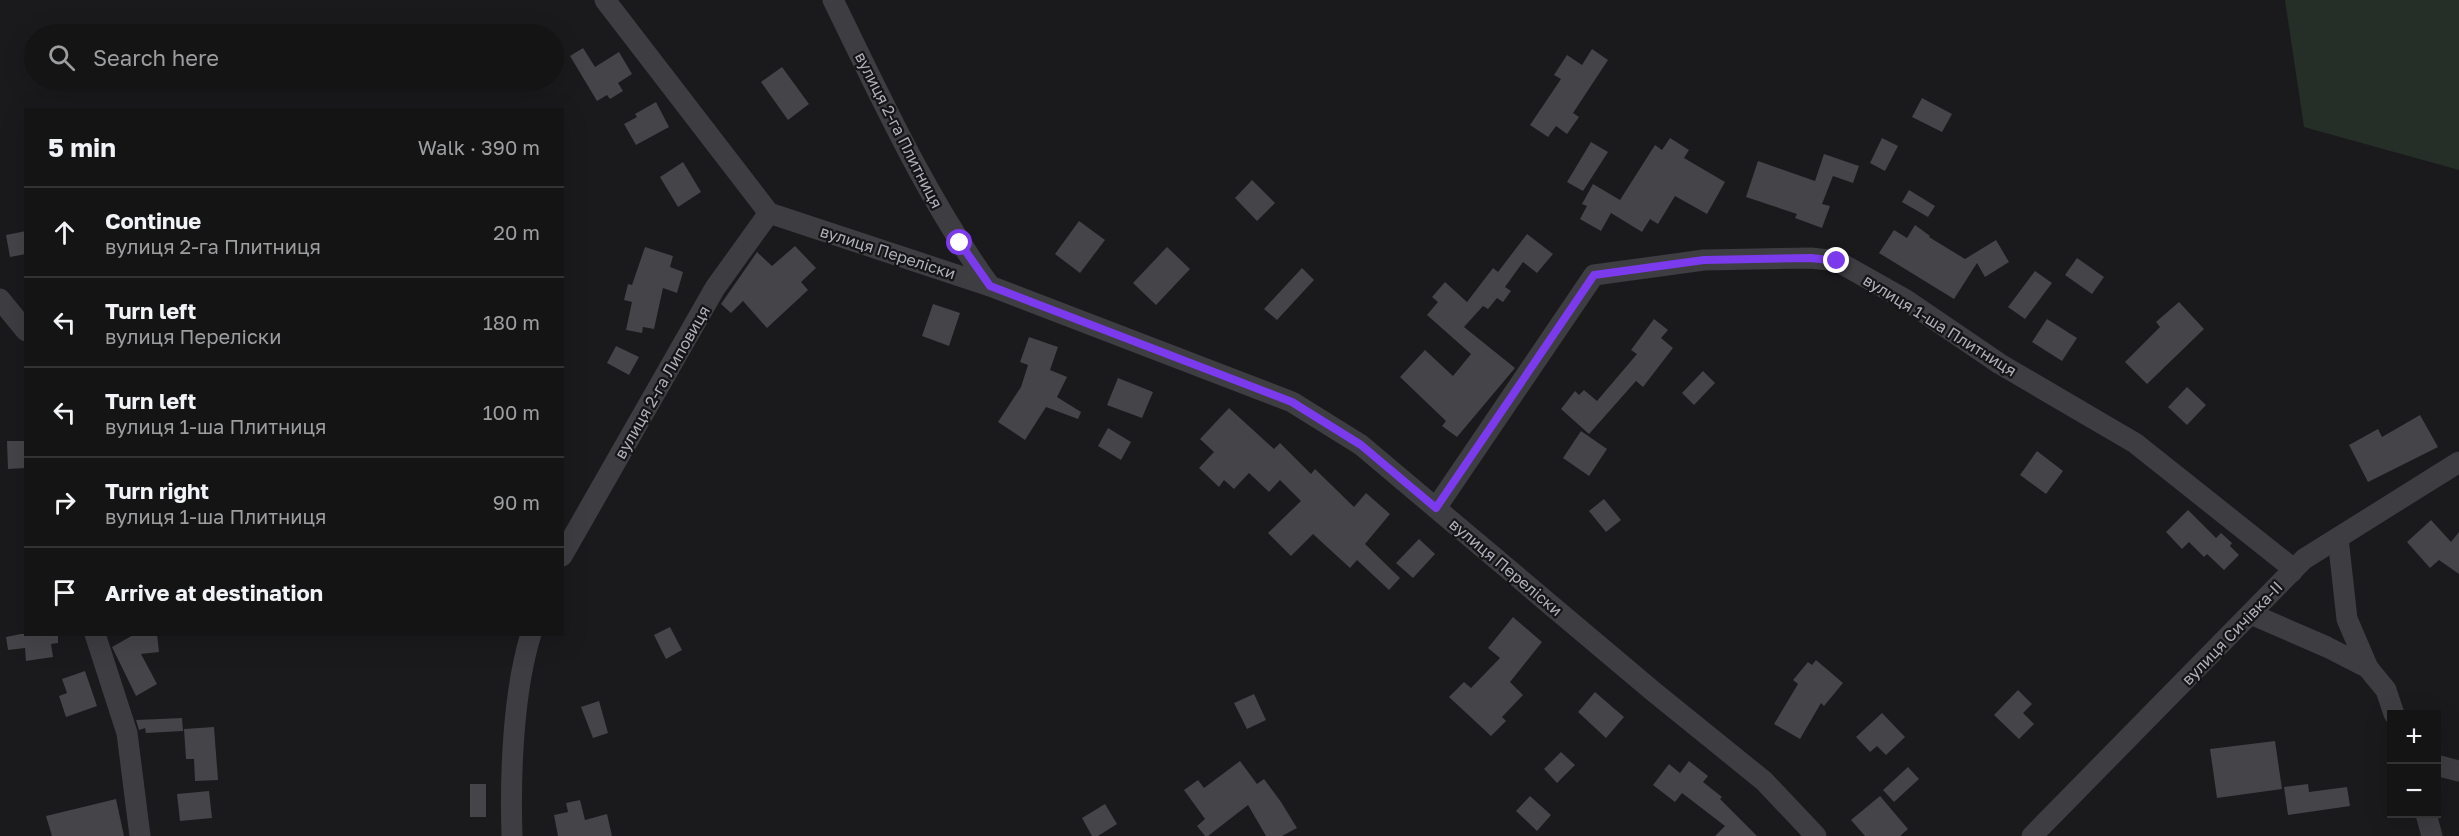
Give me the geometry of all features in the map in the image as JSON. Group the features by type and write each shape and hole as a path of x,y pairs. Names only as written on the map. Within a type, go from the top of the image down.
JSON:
{"street":[{"path":"605,0 769,213"},
{"name":"вулиця 2-га Плитниця","path":"833,0 935,202 990,286"},
{"name":"вулиця Переліски","path":"769,213 990,286 1292,402 1361,445 1654,692 1764,781 1816,836"},
{"name":"вулиця 2-га Липовиця","path":"564,552 715,288 769,213"},
{"name":"вулиця 1-ша Плитниця","path":"1436,508 1594,275 1704,260 1811,258 1837,261 1906,300 2000,364 2135,443 2286,563 2292,572"},
{"path":"0,299 24,329"},
{"name":"вулиця Сичівка-II","path":"2032,836 2304,559 2459,462"},
{"path":"2338,538 2347,619 2368,668 2386,690 2393,710"},
{"path":"2251,614 2327,647 2368,668"},
{"path":"96,636 127,733 140,836"},
{"path":"512,836 511,799 517,707 531,636"},
{"path":"2441,766 2459,771"},
{"path":"2427,818 2432,836"}],"shaded area":[{"path":"2285,0 2459,0 2459,170 2304,127"}],"building":[{"path":"583,48 595,67 619,52 632,74 618,83 623,91 610,99 607,95 597,101 570,56"},
{"path":"1592,49 1608,60 1573,113 1579,117 1567,134 1556,126 1548,137 1530,125 1561,79 1554,75 1567,55 1582,65"},
{"path":"782,67 809,104 788,120 761,82"},
{"path":"1922,98 1952,114 1942,132 1912,117"},
{"path":"656,102 669,127 636,145 624,124 637,117 635,114"},
{"path":"1670,138 1689,150 1684,158 1725,182 1707,214 1675,196 1658,224 1650,219 1642,232 1611,213 1601,231 1580,219 1587,206 1582,204 1593,184 1620,200 1655,145 1662,150"},
{"path":"1882,138 1898,146 1885,171 1870,163"},
{"path":"1591,142 1608,152 1583,191 1567,182"},
{"path":"1824,154 1859,166 1853,183 1833,176 1822,204 1830,206 1822,228 1795,218 1797,214 1746,197 1758,161 1815,181"},
{"path":"683,162 701,192 678,207 660,177"},
{"path":"1252,180 1275,203 1257,221 1235,198"},
{"path":"1909,190 1935,206 1928,217 1902,202"},
{"path":"1079,221 1105,240 1080,273 1055,254"},
{"path":"1915,225 1929,237 1965,259 1996,240 2009,262 1985,277 1977,263 1954,299 1879,253 1894,230 1907,238"},
{"path":"24,231 24,254 10,257 6,235"},
{"path":"1527,234 1553,254 1537,273 1523,262 1505,287 1511,291 1503,302 1497,298 1488,309 1483,306 1464,327 1515,368 1457,437 1442,426 1446,421 1400,377 1425,350 1453,376 1471,354 1427,315 1438,302 1432,297 1445,282 1467,302 1493,268 1498,272"},
{"path":"795,246 816,268 801,282 808,290 767,328 743,301 731,313 721,304 757,252 772,266"},
{"path":"645,247 673,256 670,267 683,272 677,293 663,288 654,329 643,327 642,333 626,330 632,302 624,300 628,284 632,285"},
{"path":"1167,247 1190,269 1156,305 1133,283"},
{"path":"2077,258 2104,277 2092,294 2065,275"},
{"path":"1302,268 1314,280 1277,320 1264,309"},
{"path":"2035,271 2052,283 2025,319 2008,307"},
{"path":"2179,302 2204,329 2147,384 2125,362 2160,327 2156,322"},
{"path":"933,304 960,313 949,346 922,336"},
{"path":"1654,319 1668,330 1661,338 1673,348 1643,387 1636,381 1589,434 1561,409 1575,391 1579,395 1584,390 1597,401 1637,354 1631,350"},
{"path":"2047,319 2077,338 2062,361 2032,342"},
{"path":"1029,337 1058,347 1050,370 1067,377 1057,397 1081,412 1078,419 1046,407 1025,440 998,422 1021,387 1028,365 1020,362"},
{"path":"616,346 639,357 629,375 607,363"},
{"path":"1703,371 1715,383 1694,405 1682,393"},
{"path":"1118,378 1153,392 1142,418 1107,405"},
{"path":"2187,387 2206,405 2187,425 2168,407"},
{"path":"1229,408 1274,449 1280,443 1311,474 1315,469 1354,507 1366,493 1390,514 1365,544 1400,578 1389,590 1357,560 1350,568 1313,534 1291,556 1268,533 1301,501 1280,480 1269,492 1249,473 1234,489 1224,480 1219,487 1199,468 1214,452 1200,439"},
{"path":"2420,415 2438,447 2368,482 2349,445 2378,429 2382,437"},
{"path":"1108,428 1131,442 1121,460 1098,446"},
{"path":"1581,431 1607,449 1589,476 1563,458"},
{"path":"7,441 24,441 24,468 8,469"},
{"path":"2037,451 2063,471 2046,494 2020,475"},
{"path":"1604,499 1621,520 1606,532 1589,511"},
{"path":"2188,510 2216,538 2221,533 2232,543 2230,546 2239,555 2224,570 2207,554 2204,557 2189,542 2182,549 2166,532"},
{"path":"2431,520 2451,542 2459,532 2459,574 2439,560 2430,568 2407,542"},
{"path":"1419,539 1435,554 1413,578 1396,563"},
{"path":"1513,617 1542,642 1510,682 1523,695 1502,717 1506,721 1491,736 1449,697 1464,682 1471,688 1500,658 1488,648"},
{"path":"670,627 682,650 666,659 654,635"},
{"path":"21,634 24,636 58,636 58,643 51,644 53,657 26,661 25,648 8,650 6,637"},
{"path":"131,636 157,636 159,652 141,654 157,684 136,696 112,647"},
{"path":"1816,660 1843,683 1824,706 1821,703 1800,739 1774,724 1798,684 1793,680 1808,662 1812,665"},
{"path":"85,671 97,706 66,717 59,696 67,693 62,679"},
{"path":"2018,690 2032,704 2023,713 2034,724 2019,739 1994,715"},
{"path":"1595,692 1624,717 1606,738 1578,712"},
{"path":"1254,694 1266,720 1247,729 1234,703"},
{"path":"599,701 608,733 593,738 581,707"},
{"path":"1882,713 1905,737 1886,755 1877,746 1870,752 1856,737"},
{"path":"182,718 183,731 146,733 145,728 139,730 136,720"},
{"path":"214,727 218,780 195,781 194,759 186,759 184,729"},
{"path":"2275,741 2282,789 2217,798 2210,749"},
{"path":"1561,752 1575,765 1557,783 1544,769"},
{"path":"1240,761 1257,784 1264,779 1297,828 1282,836 1266,836 1248,805 1205,836 1197,826 1205,819 1184,790 1198,780 1204,788"},
{"path":"1689,761 1708,776 1703,782 1722,797 1720,799 1757,836 1715,836 1725,826 1682,793 1675,802 1653,785 1669,764 1680,773"},
{"path":"1908,767 1919,779 1894,802 1883,790"},
{"path":"470,784 486,784 486,817 470,817"},
{"path":"2308,784 2309,792 2347,787 2350,806 2288,815 2284,787"},
{"path":"209,791 212,818 180,821 177,794"},
{"path":"1530,796 1551,815 1537,831 1516,811"},
{"path":"1880,796 1908,829 1900,836 1865,836 1851,820"},
{"path":"116,799 124,836 52,836 46,816"},
{"path":"580,800 585,820 607,814 612,836 558,836 554,815 568,812 566,803"},
{"path":"1105,804 1117,824 1098,836 1092,836 1082,818"}],"route":[{"path":"960,243 990,286 1292,402 1361,445 1436,508 1594,275 1704,260 1811,258 1837,261"}]}
